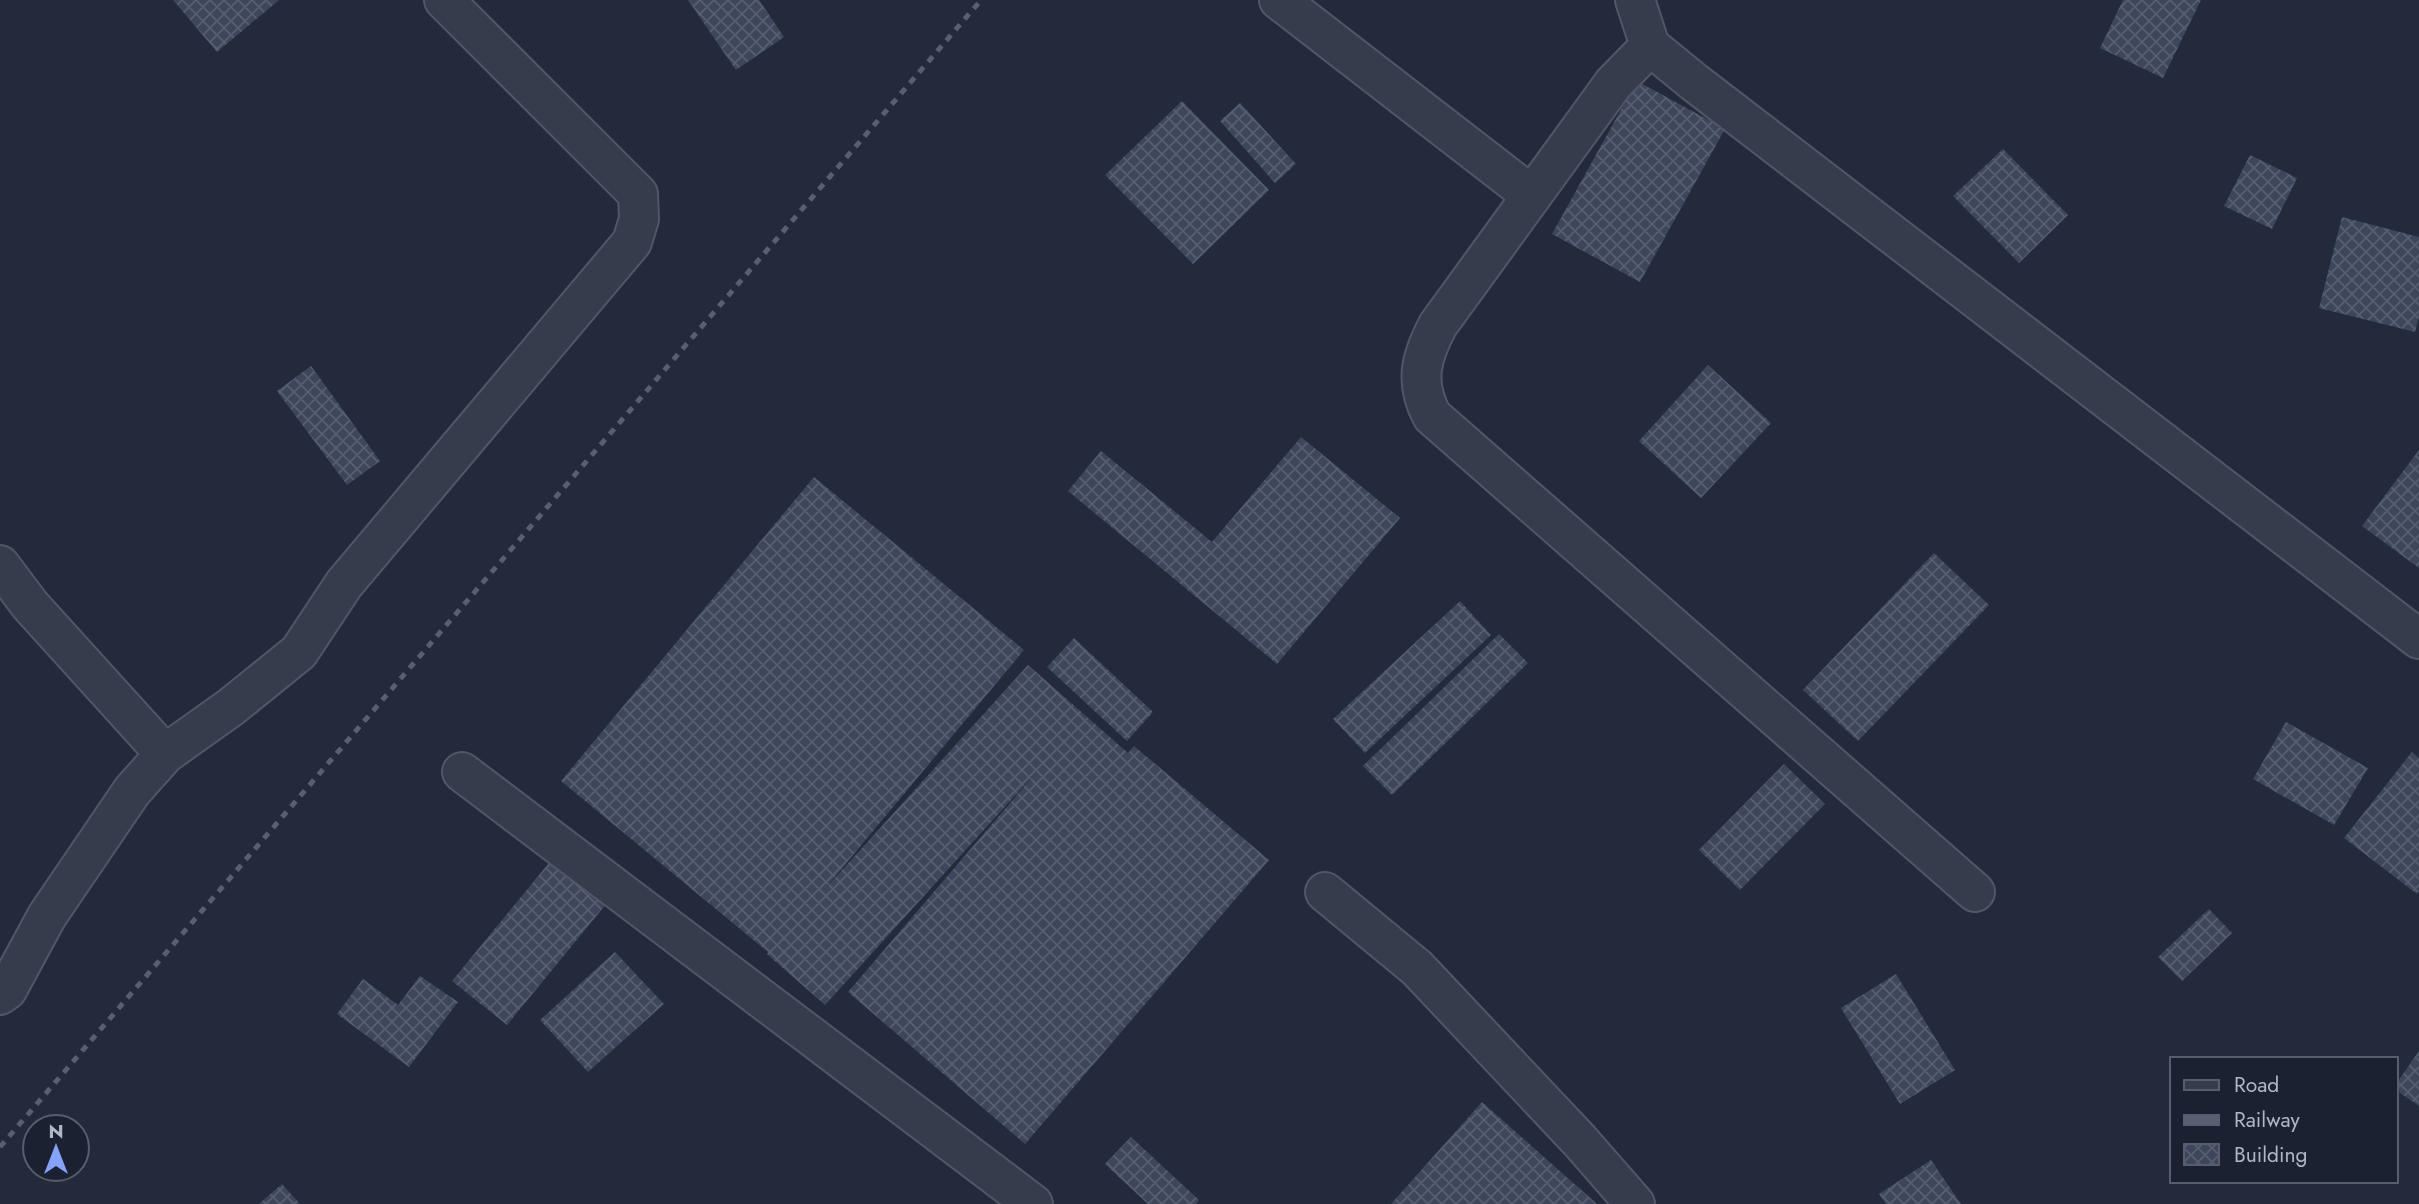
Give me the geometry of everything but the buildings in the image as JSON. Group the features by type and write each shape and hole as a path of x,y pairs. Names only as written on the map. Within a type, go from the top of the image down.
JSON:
{"street":[{"path":"0,995 7,990 47,916 124,803 166,754 299,652 344,584 632,242 639,219 638,194 444,0"},
{"path":"1279,0 1531,195"},
{"path":"1635,0 1650,46 2419,639"},
{"path":"1650,46 1613,84 1438,324 1425,350 1422,397 1432,415 1975,892"},
{"path":"0,565 30,605 166,754"},
{"path":"462,772 1033,1204"},
{"path":"1325,892 1416,968 1580,1141 1635,1204"}],"railway":[{"path":"0,1147 981,0"}]}
